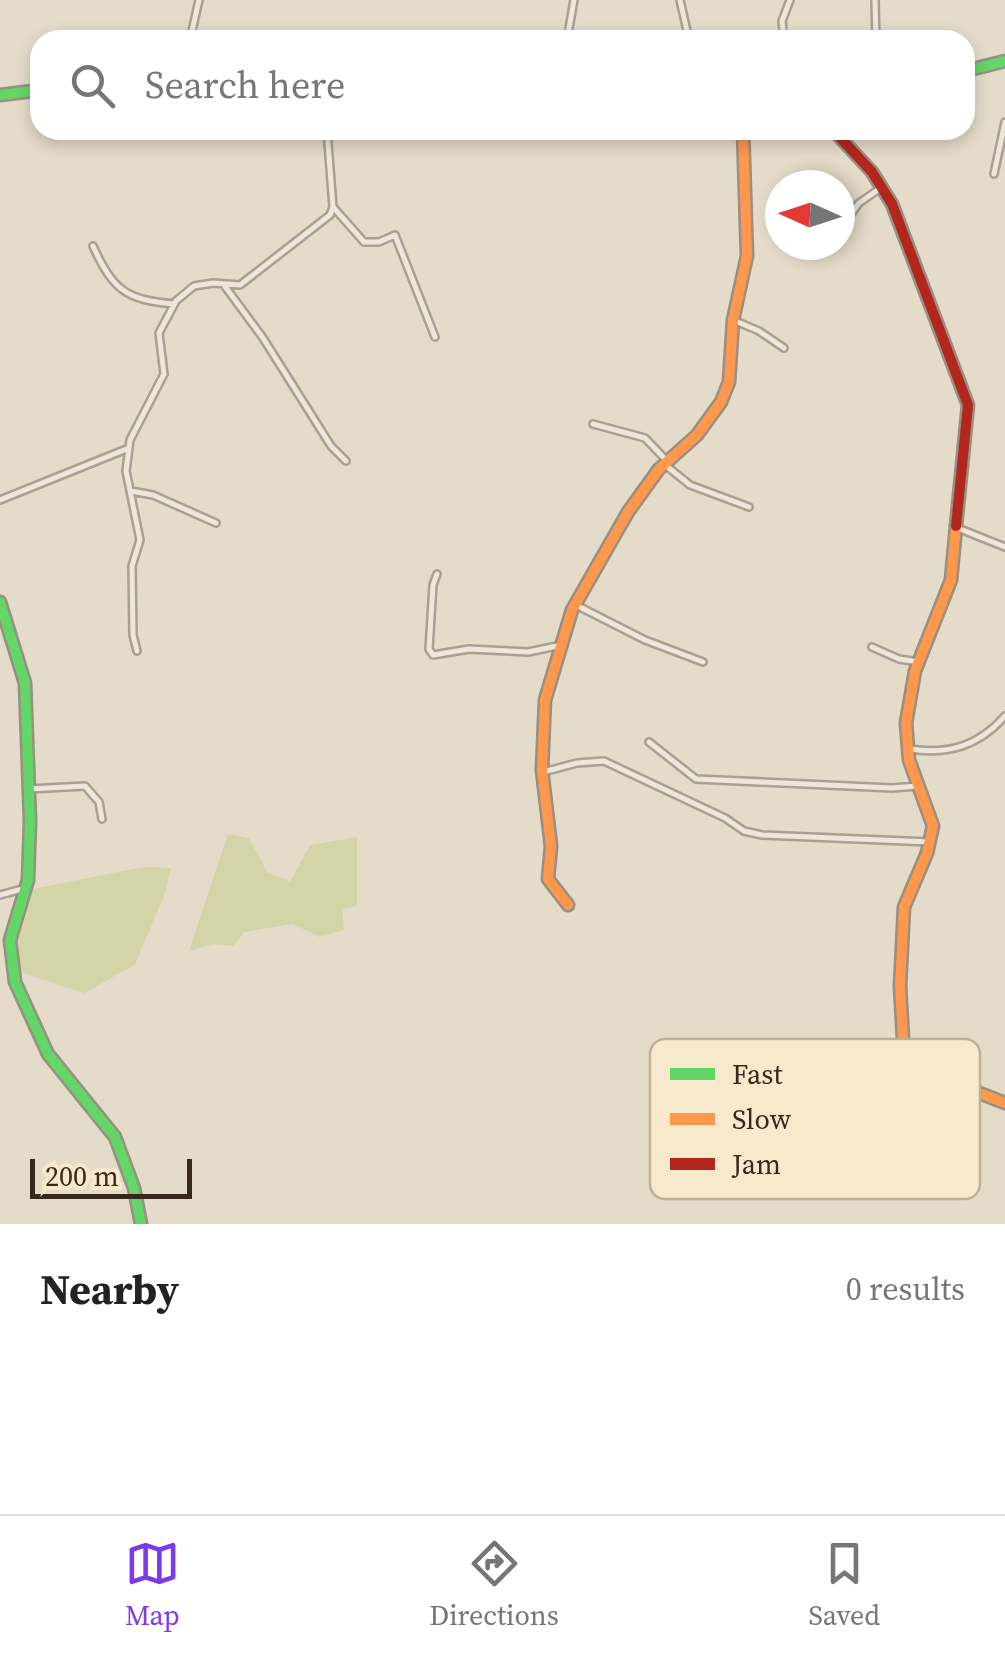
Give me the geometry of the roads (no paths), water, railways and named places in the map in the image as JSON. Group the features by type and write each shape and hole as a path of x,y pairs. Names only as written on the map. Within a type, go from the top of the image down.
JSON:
{"street":[{"path":"192,30 200,0"},
{"path":"568,30 574,0"},
{"path":"680,0 687,30"},
{"path":"783,30 790,0"},
{"path":"876,0 876,30"},
{"path":"975,68 1005,61"},
{"path":"0,95 30,91"},
{"path":"994,174 1005,122"},
{"path":"137,651 132,635 132,566 140,540 137,512 128,491 129,448 145,408 162,381 164,364 159,333 174,304 194,286 213,282 240,285 330,216 333,206 328,140"},
{"path":"568,905 548,880 551,834 543,772 544,700 574,604 616,530 665,463 697,435 729,382 733,320 747,256 743,140"},
{"path":"842,140 882,187 915,258 967,400 968,428 951,580 919,662 907,712 907,749 932,826 930,842 904,908 900,1013 905,1039"},
{"path":"855,209 882,187"},
{"path":"333,206 364,242 379,242 395,234 435,338"},
{"path":"93,246 108,276 129,296 174,304"},
{"path":"224,285 263,338 331,446 346,461"},
{"path":"733,320 784,348"},
{"path":"593,424 645,438 665,463 690,484 749,507"},
{"path":"0,500 129,448"},
{"path":"128,491 153,496 216,523"},
{"path":"955,528 1005,548"},
{"path":"436,574 429,650 433,655 468,650 528,652 562,645"},
{"path":"0,602 25,683 30,856 27,887 10,940 15,982 48,1054 116,1137 140,1224"},
{"path":"574,604 645,640 703,662"},
{"path":"872,647 894,658 919,662"},
{"path":"907,749 939,752 961,748 986,734 1005,716"},
{"path":"650,742 696,778 918,786"},
{"path":"543,772 577,763 604,762 725,818 744,831 762,835 930,842"},
{"path":"29,788 85,786 99,802 102,819"},
{"path":"0,896 27,887"},
{"path":"980,1093 1005,1103"}]}
